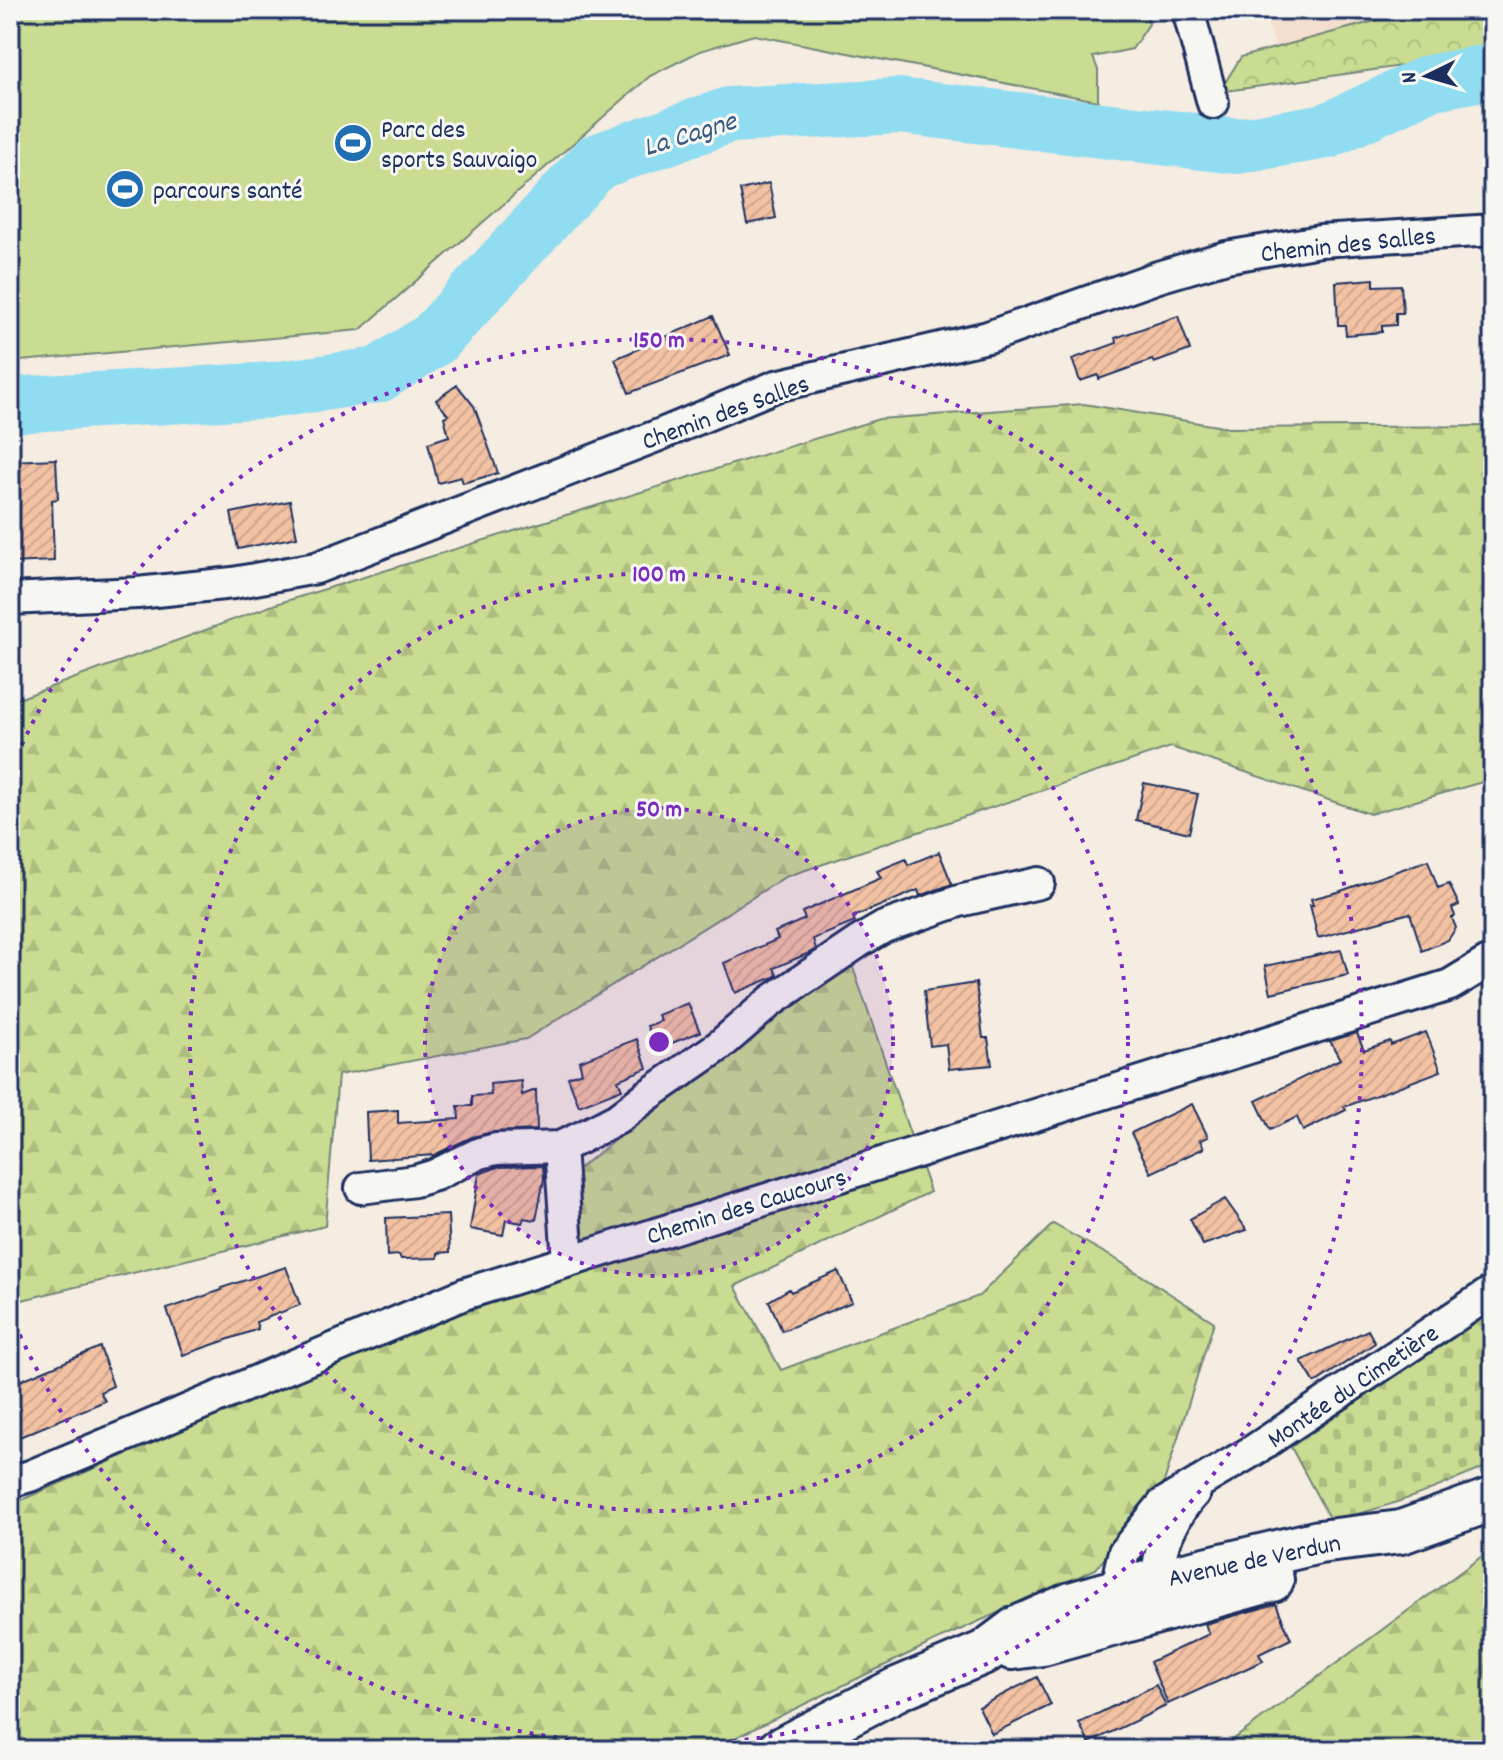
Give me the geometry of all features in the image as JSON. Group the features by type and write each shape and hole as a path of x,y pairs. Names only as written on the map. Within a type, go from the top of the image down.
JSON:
{"main road":[{"name":"Avenue de Verdun","path":"1015,1641 1071,1604 1319,1542 1401,1532 1493,1499"},
{"path":"779,1750 897,1689 1015,1641 1226,1594 1333,1562 1401,1532"}],"street":[{"path":"1188,10 1213,103"},
{"name":"Chemin des Salles","path":"10,599 137,593 233,583 316,568 659,435 776,386 988,337 1158,277 1226,257 1320,241 1493,230"},
{"path":"361,1188 415,1181 496,1149 560,1147 617,1119 719,1046 805,977 884,927 959,901 1039,883"},
{"name":"Chemin des Caucours","path":"10,1482 464,1294 1450,985 1493,959"},
{"path":"560,1147 568,1261"},
{"name":"Montée du Cimetière","path":"1142,1587 1157,1566 1181,1507 1211,1476 1493,1291"},
{"path":"1142,1587 1164,1595 1226,1594"}],"shaded area":[{"path":"1263,10 1415,10 1276,49"}],"green space":[{"path":"10,10 1146,10 1149,24 1132,49 1093,57 1098,70 1098,101 754,35 700,51 650,76 360,330 10,362"},
{"path":"1416,10 1493,10 1493,53 1219,92 1241,57"},
{"path":"1084,404 1229,428 1493,426 1493,779 1370,814 1171,747 785,877 526,1039 338,1075 325,1226 10,1303 10,702 273,605 879,419"},
{"path":"849,956 930,1192 735,1286 781,1370 979,1296 1053,1224 1119,1261 1214,1322 1164,1482 1096,1569 937,1640 710,1750 10,1750 10,1505 556,1267 559,1184"},
{"path":"1493,1309 1493,1464 1393,1504 1330,1520 1291,1447"},
{"path":"1493,1548 1493,1750 1219,1750"}],"building":[{"path":"769,183 776,218 747,224 740,190"},
{"path":"1374,279 1374,286 1401,285 1403,313 1396,313 1396,325 1382,326 1382,332 1346,335 1345,325 1338,325 1336,282"},
{"path":"713,316 730,355 629,393 615,359"},
{"path":"1178,316 1190,350 1099,379 1098,375 1080,381 1072,359 1117,343 1115,338"},
{"path":"457,385 474,406 498,473 463,483 461,477 438,483 428,443 449,436 444,417 448,415 436,400"},
{"path":"56,459 58,499 52,500 54,561 10,563 10,461"},
{"path":"290,501 297,537 238,549 231,513"},
{"path":"1144,783 1198,794 1189,833 1136,820"},
{"path":"939,852 952,884 920,896 918,890 853,917 855,922 813,939 816,949 774,968 777,975 774,977 735,993 724,963 778,939 775,932 805,919 802,912 881,878 877,871 906,859 908,865"},
{"path":"1428,860 1438,888 1449,884 1459,905 1452,908 1456,928 1448,940 1422,951 1410,913 1318,938 1311,899"},
{"path":"1341,950 1348,975 1271,993 1265,966"},
{"path":"976,983 983,1038 988,1038 992,1065 949,1069 946,1044 930,1046 924,991"},
{"path":"688,1003 700,1032 657,1049 647,1026 661,1021 658,1015"},
{"path":"1426,1032 1441,1071 1344,1107 1346,1110 1303,1131 1297,1117 1270,1130 1256,1101 1340,1059 1330,1041 1357,1033 1364,1050 1390,1041 1391,1045"},
{"path":"637,1039 647,1068 618,1080 622,1089 579,1106 568,1077 582,1072 579,1061"},
{"path":"521,1081 522,1095 536,1090 537,1130 492,1132 472,1137 434,1155 368,1160 366,1112 398,1110 398,1123 459,1119 458,1106 472,1106 472,1096 491,1095 490,1084"},
{"path":"1192,1104 1208,1137 1200,1140 1204,1148 1151,1173 1131,1133"},
{"path":"543,1166 544,1179 536,1220 524,1218 522,1223 506,1220 503,1235 470,1229 479,1174 498,1167"},
{"path":"1225,1199 1247,1230 1203,1245 1190,1219"},
{"path":"448,1215 450,1252 438,1253 438,1258 401,1259 399,1255 387,1256 386,1218"},
{"path":"286,1267 300,1305 256,1322 258,1329 183,1355 167,1309"},
{"path":"838,1271 852,1302 782,1331 769,1301 789,1289 791,1292"},
{"path":"1368,1330 1375,1343 1315,1383 1301,1361"},
{"path":"100,1347 113,1386 100,1392 105,1401 10,1441 10,1385"},
{"path":"1276,1604 1291,1639 1259,1654 1263,1661 1168,1704 1150,1662 1209,1634 1205,1624"},
{"path":"1037,1677 1051,1705 992,1734 979,1707"},
{"path":"1156,1685 1166,1706 1089,1743 1079,1723"}],"waterway":[{"name":"La Cagne","path":"10,405 273,390 378,375 434,339 596,162 729,115 899,106 1237,146 1327,131 1429,83 1493,71"}],"place":[{"name":"Parc des sports Sauvaigo","path":"353,143"},
{"name":"parcours santé","path":"125,189"}]}
